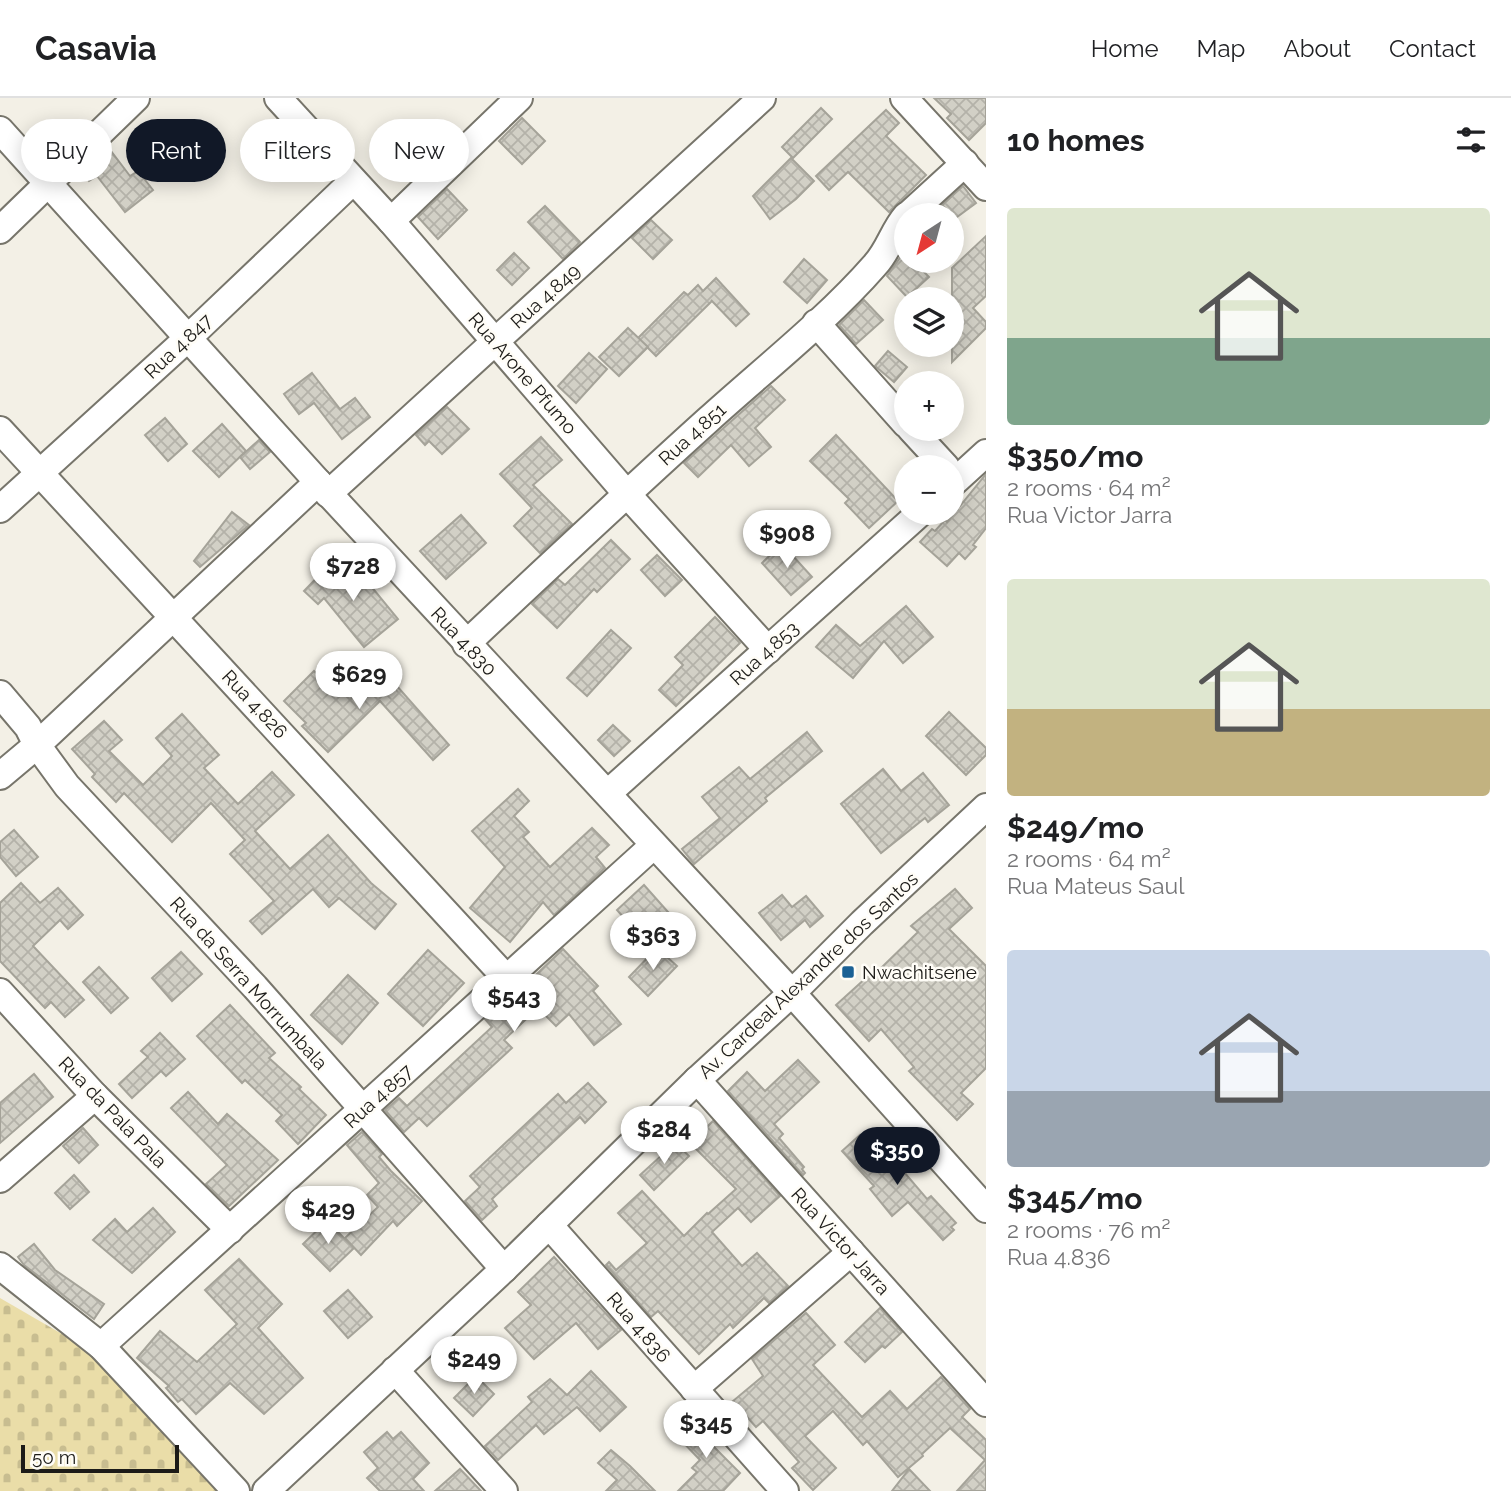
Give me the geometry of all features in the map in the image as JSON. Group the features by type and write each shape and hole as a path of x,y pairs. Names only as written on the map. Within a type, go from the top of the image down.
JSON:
{"street":[{"path":"0,230 136,98"},
{"name":"Rua Arone Pfumo","path":"278,98 297,119"},
{"path":"391,221 519,98"},
{"name":"Rua 4.849","path":"0,776 37,745 173,616 496,341 762,98"},
{"path":"904,98 986,187"},
{"name":"Rua 4.830","path":"0,130 323,488 792,993 986,1209"},
{"name":"Rua 4.851","path":"921,203 965,163"},
{"name":"Rua 4.847","path":"0,509 187,339 352,182"},
{"name":"Rua Arone Pfumo","path":"354,182 496,341 626,493 768,650"},
{"name":"Rua 4.851","path":"466,644 626,493 816,323 876,265 894,237"},
{"path":"816,323 894,411"},
{"name":"Rua 4.826","path":"0,430 508,980"},
{"path":"921,441 934,455"},
{"path":"964,468 986,453"},
{"name":"Rua 4.853","path":"608,793 906,525"},
{"name":"Rua da Serra Morrumbala","path":"0,694 21,718 67,786 255,987 504,1269"},
{"name":"Av. Cardeal Alexandre dos Santos","path":"266,1491 504,1269 697,1080 986,807"},
{"name":"Rua 4.857","path":"101,1346 654,845"},
{"name":"Rua da Pala Pala","path":"0,992 95,1096 230,1230"},
{"name":"Rua Victor Jarra","path":"697,1080 986,1403"},
{"path":"0,1179 95,1096"},
{"name":"Rua 4.836","path":"549,1225 694,1390 775,1488"},
{"path":"694,1390 850,1252"},
{"path":"0,1266 101,1346 236,1491"},
{"path":"395,1370 504,1491"}],"green space":[{"path":"0,1298 81,1345 112,1369 221,1491 0,1491"}],"building":[{"path":"934,98 986,98 986,123 969,140 947,118 951,114"},
{"path":"821,108 832,119 793,158 782,147"},
{"path":"886,110 899,123 886,136 926,175 898,203 894,203 889,212 848,172 829,190 816,176"},
{"path":"522,118 545,141 522,164 499,141"},
{"path":"112,152 126,171 126,182 147,182 153,190 125,212 102,182 112,182"},
{"path":"791,158 814,181 770,219 753,196"},
{"path":"963,186 976,203 964,212 964,203 944,203"},
{"path":"447,189 467,210 438,239 418,217"},
{"path":"545,206 580,242 563,259 528,222"},
{"path":"651,220 672,240 653,259 632,238"},
{"path":"986,236 986,296 973,308 986,322 986,328 964,350 964,287 952,287 952,273 964,273 964,257"},
{"path":"514,253 529,268 512,285 497,270"},
{"path":"804,259 827,280 807,303 784,282"},
{"path":"894,266 894,273 925,273 929,277 918,287 897,287 887,276"},
{"path":"716,278 749,314 736,326 712,301 656,356 638,338 684,292 688,295 698,285 703,291"},
{"path":"864,300 883,320 856,344 839,325"},
{"path":"628,328 648,347 619,376 599,357"},
{"path":"888,351 907,367 904,371 894,371 894,382 875,366"},
{"path":"589,353 607,369 576,403 558,386"},
{"path":"312,373 340,409 355,398 370,417 342,439 314,403 299,414 284,394"},
{"path":"771,386 785,400 755,428 771,447 749,466 731,445 698,477 684,463"},
{"path":"447,407 469,429 442,454 429,441 425,445 416,435"},
{"path":"165,418 187,444 168,461 145,435"},
{"path":"222,424 246,451 219,477 193,451"},
{"path":"836,435 894,497 894,505 869,528 845,503 849,499 810,461"},
{"path":"541,437 562,460 533,485 572,524 540,553 514,526 532,508 500,474"},
{"path":"259,440 270,452 250,469 240,457"},
{"path":"986,474 986,528 973,545 976,547 965,559 959,553 947,566 920,542 932,529 935,531 940,525 964,525 964,501"},
{"path":"232,512 249,525 200,567 194,561"},
{"path":"461,515 486,543 446,579 420,551"},
{"path":"611,540 630,559 597,592 594,589 557,628 532,604 558,579 565,585"},
{"path":"782,544 812,577 791,595 762,563"},
{"path":"657,555 682,580 665,596 641,570"},
{"path":"333,561 353,581 361,574 398,619 364,647 324,598 318,604 304,591"},
{"path":"906,606 933,637 903,663 884,641 853,678 816,647 836,625 860,646"},
{"path":"715,617 740,643 676,706 659,690 683,665 675,657"},
{"path":"611,630 631,648 587,696 567,678"},
{"path":"389,669 400,680 396,685 449,745 433,760 380,701 328,752 302,726 306,723 284,701 314,671 336,693 354,676 368,690"},
{"path":"949,712 986,748 986,755 966,775 926,736"},
{"path":"182,714 219,755 204,768 238,804 272,772 294,795 255,831 290,869 328,835 371,883 396,904 375,929 339,898 329,907 313,889 262,934 250,921 274,901 230,854 245,840 211,803 172,842 124,793 116,802 92,777 95,774 72,749 104,721 122,740 109,751 143,785 172,756 156,738"},
{"path":"613,725 630,741 614,756 598,740"},
{"path":"807,732 822,751 765,798 767,801 694,864 682,849 720,818 702,797 739,767 750,779"},
{"path":"883,769 901,791 923,773 949,805 928,822 925,818 881,853 841,804"},
{"path":"518,789 529,801 514,816 529,832 523,837 550,867 592,828 609,845 596,857 605,868 554,915 543,902 510,942 470,908 505,867 472,831"},
{"path":"14,830 38,857 16,876 0,857 0,842"},
{"path":"21,883 40,903 58,888 83,915 68,929 60,920 33,946 84,1000 65,1017 51,1002 45,1008 0,961 0,903"},
{"path":"644,885 676,921 649,946 617,910"},
{"path":"955,889 972,908 949,929 986,966 986,1068 961,1093 973,1104 957,1120 909,1071 914,1067 881,1029 869,1041 836,1005 877,968 879,970 918,932 911,926"},
{"path":"782,895 792,907 806,896 823,916 810,927 805,920 781,940 759,913"},
{"path":"657,948 677,966 648,996 629,977"},
{"path":"563,949 598,986 593,991 621,1024 594,1045 569,1014 556,1026 538,1008 504,1040 512,1048 427,1126 419,1118 404,1132 385,1110 399,1098 407,1106 492,1027 485,1019"},
{"path":"428,950 464,983 423,1026 388,994"},
{"path":"181,952 202,974 172,1001 152,978"},
{"path":"99,967 128,998 111,1013 83,982"},
{"path":"348,975 378,1003 342,1044 311,1015"},
{"path":"230,1005 275,1053 269,1058 301,1087 299,1089 326,1115 298,1144 276,1121 282,1115 245,1080 242,1083 197,1036"},
{"path":"160,1033 185,1059 166,1076 161,1071 132,1098 119,1084 148,1057 141,1051"},
{"path":"798,1060 819,1082 774,1124 783,1134 779,1138 804,1167 803,1175 728,1091 747,1072 765,1091"},
{"path":"34,1074 53,1097 0,1143 0,1103"},
{"path":"588,1083 606,1102 585,1123 580,1117 492,1199 497,1206 482,1220 465,1201 480,1187 470,1176 558,1094 566,1103"},
{"path":"188,1092 218,1124 227,1114 278,1160 229,1206 206,1184 227,1165 171,1108"},
{"path":"713,1121 780,1196 751,1222 738,1208 712,1232 742,1266 757,1253 788,1286 769,1303 764,1298 733,1328 730,1324 699,1354 658,1311 651,1317 606,1265 609,1262 616,1270 647,1243 618,1213 642,1191 684,1236 736,1189 690,1143"},
{"path":"83,1128 98,1145 79,1163 63,1146"},
{"path":"362,1132 382,1154 379,1157 391,1171 422,1201 397,1226 393,1221 361,1255 345,1238 378,1207 367,1195 379,1183 347,1145"},
{"path":"860,1135 893,1170 898,1165 927,1199 931,1196 956,1223 951,1227 954,1230 943,1240 908,1202 892,1216 870,1189 874,1186 842,1151"},
{"path":"675,1143 689,1156 654,1190 640,1175"},
{"path":"74,1175 89,1192 70,1209 55,1193"},
{"path":"153,1208 175,1232 132,1273 93,1240 115,1219 127,1232"},
{"path":"327,1221 354,1248 330,1271 303,1244"},
{"path":"34,1244 55,1270 104,1304 94,1319 24,1265 18,1257"},
{"path":"554,1257 621,1330 598,1349 576,1323 534,1359 505,1328 531,1305 518,1292"},
{"path":"239,1259 282,1304 258,1328 303,1378 264,1414 230,1383 196,1414 182,1399 178,1402 166,1388 169,1386 137,1358 160,1331 197,1362 237,1324 205,1290"},
{"path":"348,1290 372,1317 348,1338 324,1311"},
{"path":"880,1308 902,1332 865,1362 845,1342"},
{"path":"806,1313 835,1345 813,1365 862,1417 890,1391 907,1409 941,1377 970,1409 962,1417 986,1440 986,1491 957,1491 985,1460 950,1428 898,1477 867,1441 863,1445 833,1411 805,1436 836,1468 813,1490 792,1468 799,1462 763,1421 756,1427 733,1401 763,1376 752,1359"},
{"path":"591,1371 626,1407 600,1431 577,1407 544,1434 536,1425 498,1460 485,1446 532,1402 528,1397 550,1379 567,1395"},
{"path":"476,1376 494,1394 473,1416 454,1398"},
{"path":"697,1415 717,1438 711,1444 740,1473 723,1491 678,1491 697,1472 692,1468 700,1460 676,1435"},
{"path":"387,1432 393,1439 401,1432 429,1463 413,1479 424,1491 380,1491 367,1478 378,1468 364,1452"},
{"path":"611,1450 655,1491 606,1491 617,1480 598,1463"},
{"path":"460,1469 481,1491 435,1491"},
{"path":"909,1469 930,1491 892,1491"}],"place":[{"name":"Nwachitsene","path":"848,972"}]}
